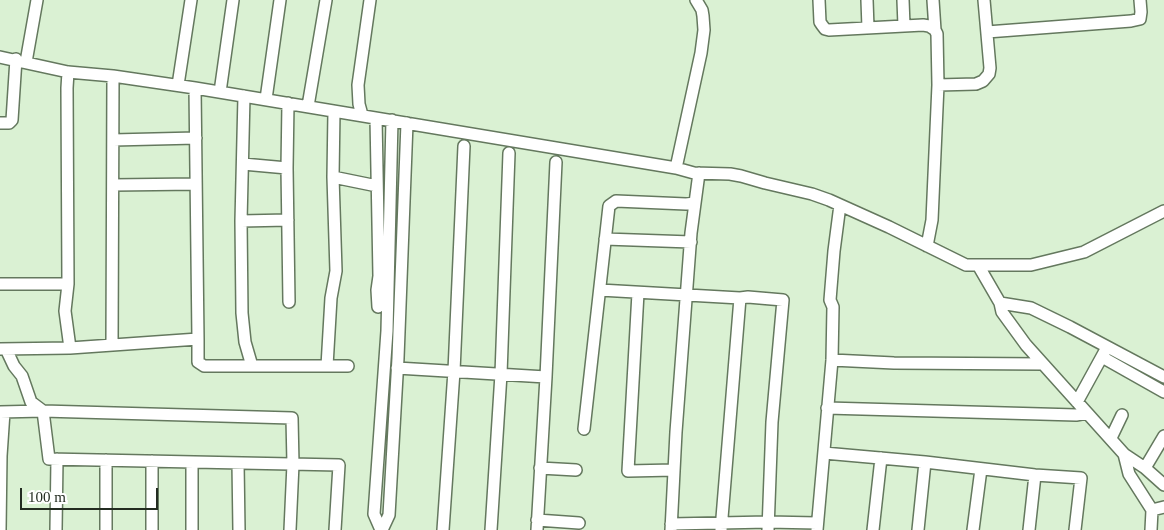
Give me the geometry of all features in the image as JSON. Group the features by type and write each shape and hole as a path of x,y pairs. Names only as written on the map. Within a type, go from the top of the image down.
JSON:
{"street":[{"path":"0,123 9,123 12,120 21,61 38,0"},
{"path":"178,85 191,0"},
{"path":"220,92 233,0"},
{"path":"266,99 280,0"},
{"path":"308,106 326,0"},
{"path":"362,115 358,98 358,85 370,0"},
{"path":"676,168 702,52 704,16 696,0"},
{"path":"819,0 820,22 825,29 923,24 935,30"},
{"path":"867,0 868,28"},
{"path":"903,0 904,26"},
{"path":"927,246 932,220 938,85 937,34 932,0"},
{"path":"938,85 976,84 983,81 989,74 984,0"},
{"path":"987,32 1131,21 1140,19 1140,0"},
{"path":"0,57 68,72 178,85 699,173 741,176 765,184 812,194 840,205 890,227 966,265 1031,266 1084,252 1164,211"},
{"path":"68,72 68,284 65,311 70,348"},
{"path":"112,345 113,76"},
{"path":"195,88 198,362 204,366 348,366"},
{"path":"244,96 241,221 243,328 252,366"},
{"path":"288,103 289,302"},
{"path":"327,366 331,298 336,271 333,177 334,110"},
{"path":"376,118 378,307"},
{"path":"382,530 374,514 387,331 392,120"},
{"path":"382,530 389,515 407,123"},
{"path":"113,140 196,138"},
{"path":"444,530 454,371 464,146"},
{"path":"491,530 501,374 509,153"},
{"path":"556,162 537,525 579,523"},
{"path":"243,164 287,168"},
{"path":"699,173 686,295 671,527 817,526 832,360 833,307 830,300 840,205"},
{"path":"333,177 377,186"},
{"path":"113,185 196,184"},
{"path":"584,430 609,206 616,201 695,203"},
{"path":"241,221 288,220"},
{"path":"605,239 691,242"},
{"path":"978,265 1000,303 1002,312 1026,344 1124,454 1164,484"},
{"path":"0,284 68,284"},
{"path":"600,290 783,300 772,422 768,526"},
{"path":"638,293 628,471 674,470"},
{"path":"721,526 740,298"},
{"path":"1000,303 1031,308 1070,327 1164,392"},
{"path":"3,349 70,348 198,339"},
{"path":"3,349 22,376 31,402 43,411 49,458 339,465 335,530"},
{"path":"1105,352 1164,377"},
{"path":"1077,402 1105,352"},
{"path":"832,360 894,363 1043,364"},
{"path":"397,368 546,377"},
{"path":"827,408 1076,415 1087,413"},
{"path":"0,530 2,412 43,411 292,418 290,530"},
{"path":"1111,438 1122,415"},
{"path":"1145,468 1164,436"},
{"path":"824,453 1081,478 1075,530"},
{"path":"1124,454 1129,474 1158,509 1151,530"},
{"path":"873,530 881,458"},
{"path":"56,530 57,459"},
{"path":"106,460 106,530"},
{"path":"152,461 152,530"},
{"path":"192,462 192,530"},
{"path":"238,462 239,530"},
{"path":"918,530 925,462"},
{"path":"540,468 576,470"},
{"path":"973,530 980,469"},
{"path":"1029,530 1035,475"}]}
